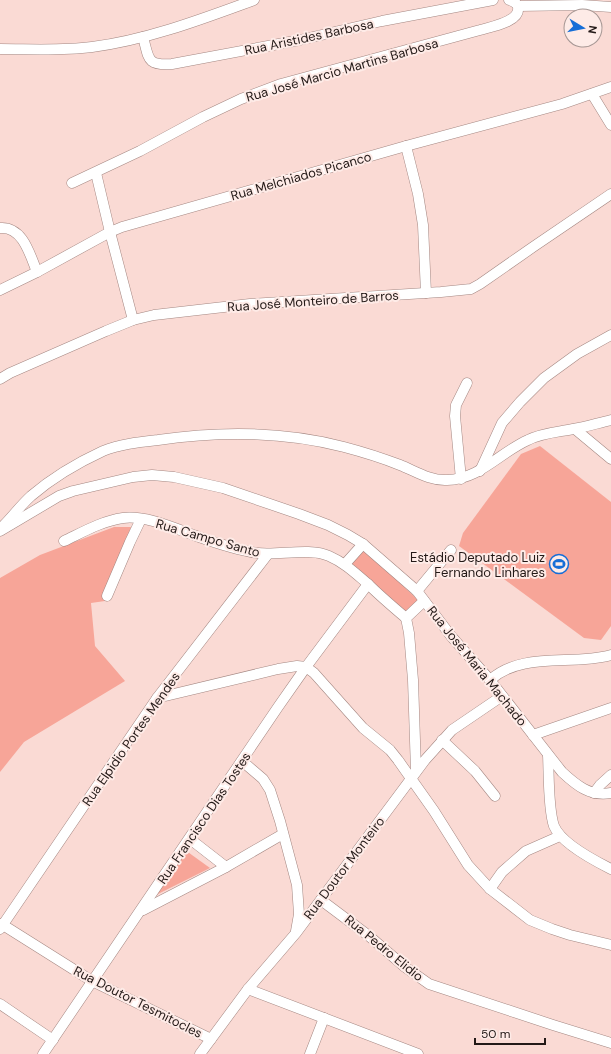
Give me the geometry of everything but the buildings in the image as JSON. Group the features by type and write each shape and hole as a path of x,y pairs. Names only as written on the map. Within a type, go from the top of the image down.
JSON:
{"street":[{"path":"0,49 92,47 143,37 254,0"},
{"name":"Rua Aristides Barbosa","path":"143,37 150,60 161,65 172,64 300,40 382,21 493,0"},
{"path":"513,3 611,7"},
{"name":"Rua José Marcio Martins Barbosa","path":"72,183 140,151 203,117 247,96 281,84 509,21 515,17 518,12 513,3"},
{"name":"Rua Melchiados Picanco","path":"0,290 37,272 110,232 137,222 406,146 562,104 611,87"},
{"path":"592,94 611,125"},
{"path":"406,146 416,181 423,225 426,293"},
{"path":"96,172 110,232 134,320"},
{"name":"Rua José Monteiro de Barros","path":"0,379 10,373 134,320 154,315 250,304 471,289 611,194"},
{"path":"0,228 13,230 21,237 28,249 37,272"},
{"path":"480,471 502,423 520,402 544,378 577,354 611,335"},
{"path":"461,479 455,416 458,401 467,383"},
{"path":"0,531 30,497 57,476 105,450 137,442 184,436 262,434 312,440 366,453 425,477 444,480 461,479 480,471 529,439 611,420"},
{"path":"575,429 610,458"},
{"name":"Rua José Maria Machado","path":"0,531 59,496 133,477 152,475 181,479 223,488 314,519 363,544 416,591 451,636 490,680 566,776 574,783 590,792"},
{"name":"Rua Campo Santo","path":"64,541 106,522 124,518 141,519 167,525 200,538 241,550 268,554 285,552 327,555 345,564 406,618"},
{"path":"107,596 141,519"},
{"path":"345,564 363,544"},
{"path":"416,591 451,550"},
{"name":"Rua Elpidio Portes Mendes","path":"1,926 157,698 268,554"},
{"name":"Rua Francisco Dias Tostes","path":"43,1054 306,667 368,584"},
{"path":"413,775 413,680 409,633 406,618 424,601"},
{"path":"490,680 498,673 520,664 584,659 611,655"},
{"path":"157,698 278,669 297,666 306,667 318,677 363,728 390,750 413,775 418,788 468,865 490,889 530,920 570,935 611,945"},
{"name":"Rua Doutor Monteiro","path":"200,1054 248,989 296,933 413,775 442,740 452,730 502,696"},
{"path":"533,735 611,708"},
{"path":"442,740 475,771 495,796"},
{"path":"548,755 554,826 560,836 573,846 611,868"},
{"path":"242,761 263,779 270,790 280,821 297,885 299,914 296,933"},
{"path":"590,792 611,775"},
{"path":"590,792 610,794"},
{"path":"141,911 226,867 283,834"},
{"path":"490,889 502,872 526,851 560,836"},
{"path":"190,839 226,867"},
{"name":"Rua Pedro Elidio","path":"321,900 369,936 405,967 429,984 611,1043"},
{"name":"Rua Doutor Tesmitocles","path":"1,926 92,981 211,1039"},
{"path":"248,989 418,1054"},
{"path":"0,1004 53,1040"},
{"path":"310,1054 324,1018"}],"shaded area":[{"name":"Estádio Deputado Luiz Fernando Linhares","path":"540,446 611,502 611,626 601,640 584,638 459,546 463,533 521,454"},
{"path":"114,527 131,527 105,601 91,603 95,646 125,681 24,742 0,772 0,578 40,555"},
{"path":"362,547 419,601 402,616 348,565"},
{"path":"185,850 210,868 156,895"}],"place":[{"name":"Estádio Deputado Luiz Fernando Linhares","path":"559,564"}]}
